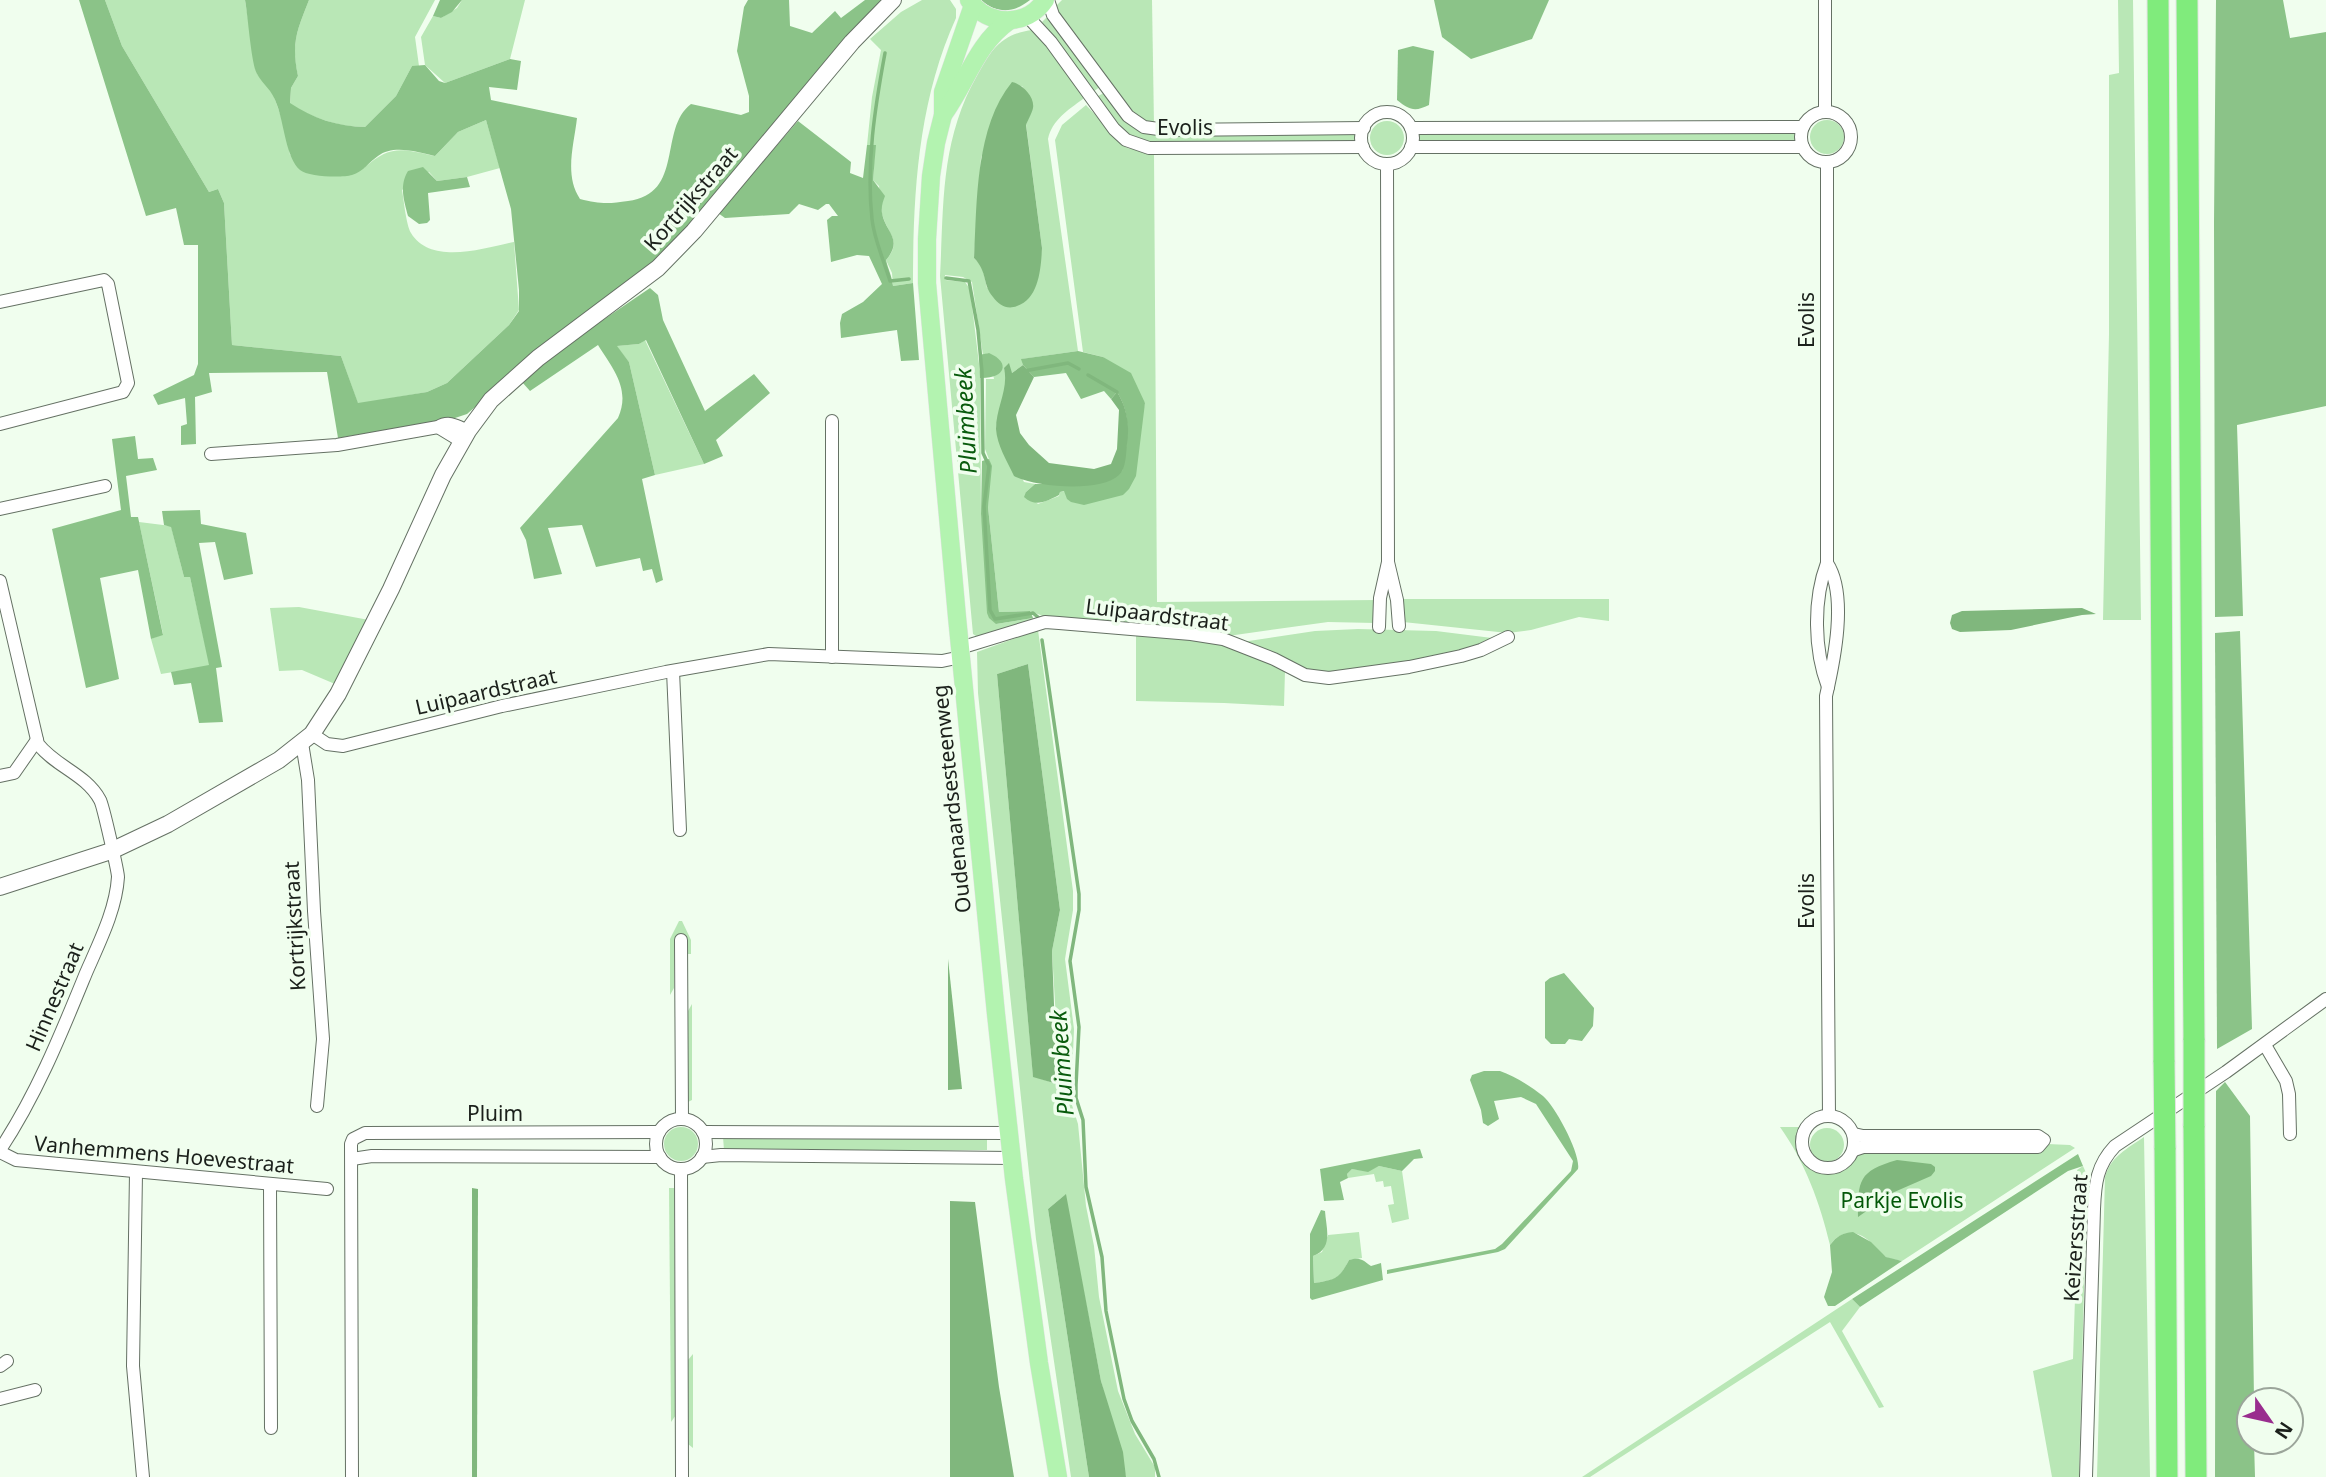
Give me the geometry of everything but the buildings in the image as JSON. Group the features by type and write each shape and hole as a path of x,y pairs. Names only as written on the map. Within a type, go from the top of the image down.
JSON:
{"highway":[{"path":"2158,0 2167,1477"},
{"path":"2187,0 2196,1477"},
{"path":"2187,49 2196,0"}],"main road":[{"name":"Kortrijkstraat","path":"0,887 111,851 168,824 279,760 307,739 338,694 464,436 491,400 538,358 658,268 694,231 852,42 893,0"},
{"path":"971,2 989,17 1009,21 1027,16 1047,0"},
{"name":"Oudenaardsesteenweg","path":"971,2 943,92 943,116 931,176 927,283 960,652 1009,1133 1038,1363 1058,1477"},
{"name":"Oudenaardsesteenweg","path":"943,116 982,48 998,29 1009,21"}],"street":[{"name":"Evolis","path":"1047,0 1053,15 1129,116 1144,127 1188,131 1364,128 1373,117 1387,112 1401,117 1411,128 1803,127"},
{"path":"1825,0 1825,111"},
{"name":"Evolis","path":"1027,16 1051,42 1114,129 1134,144 1149,148 1363,147"},
{"path":"1825,111 1842,117 1852,134 1852,141 1846,152 1836,160 1827,162 1811,157 1803,147 1801,138 1803,127 1815,114 1825,111"},
{"path":"1364,128 1363,147 1375,161 1387,164 1402,159 1411,147 1411,128"},
{"path":"1411,147 1803,147"},
{"name":"Evolis","path":"1827,162 1827,563 1818,607 1818,631 1828,687"},
{"path":"1379,627 1380,598 1388,562 1387,164"},
{"path":"0,302 104,280 108,284 128,383 123,392 0,424"},
{"path":"832,421 832,657"},
{"path":"211,454 337,445 449,423 464,436"},
{"path":"0,509 105,486"},
{"path":"1388,562 1397,600 1399,626"},
{"name":"Evolis","path":"1827,563 1832,571 1838,631 1826,696 1829,1116"},
{"path":"0,581 5,628 37,740 14,773 0,776"},
{"name":"Luipaardstraat","path":"307,739 343,746 502,706 769,654 942,661 1045,622 1223,639 1274,659 1305,675 1329,678 1451,658 1481,650 1508,637"},
{"path":"673,671 680,830"},
{"name":"Kortrijkstraat","path":"307,739 323,1039 317,1106"},
{"name":"Hinnestraat","path":"0,1151 40,1082 101,939 113,904 118,876 102,803 85,779 49,758 37,740"},
{"path":"681,940 682,1119"},
{"name":"Keizersstraat","path":"2085,1477 2094,1209 2097,1171 2104,1157 2115,1146 2265,1045 2326,999"},
{"path":"2265,1045 2286,1082 2290,1134"},
{"path":"1821,1116 1838,1117 1847,1123 1854,1134 1853,1150 1839,1166 1822,1167 1811,1162 1804,1151 1803,1135 1809,1124 1821,1116"},
{"path":"682,1119 694,1122 703,1132 706,1144 702,1157 697,1163 681,1169 665,1163 656,1149 659,1132 668,1122 682,1119"},
{"name":"Pluim","path":"352,1477 353,1139 365,1133 659,1132"},
{"path":"703,1132 1009,1133"},
{"path":"1853,1150 1863,1147 2038,1147 2044,1140 2038,1136 1854,1134"},
{"name":"Vanhemmens Hoevestraat","path":"0,1151 16,1160 327,1189"},
{"name":"Pluim","path":"352,1159 385,1156 660,1157"},
{"path":"702,1157 1012,1158"},
{"path":"681,1169 682,1477"},
{"path":"136,1173 133,1366 143,1477"},
{"path":"270,1185 271,1428"},
{"path":"0,1399 35,1390"}],"green space":[{"path":"105,0 245,0 257,74 272,91 285,128 290,155 364,168 382,155 397,150 435,156 458,132 486,120 500,168 467,177 437,181 429,172 402,190 411,233 420,243 431,249 459,252 514,242 519,310 509,325 447,383 427,392 358,404 341,356 232,345 224,203 218,189 209,192 122,46"},
{"path":"309,0 435,0 415,37 419,66 412,66 396,96 365,127 326,121 290,104 291,88 298,76 296,37"},
{"path":"462,0 525,0 510,59 445,83 425,65 421,37 433,16 441,18 457,8"},
{"path":"922,0 950,0 956,9 956,18 933,82 920,148 914,215 913,283 893,286 892,273 886,260 894,242 882,214 879,186 873,180 875,146 867,145 881,50 870,39 901,12"},
{"path":"1062,0 1152,0 1154,125 1137,117 1055,7"},
{"path":"2118,0 2133,0 2141,620 2103,620 2109,334 2109,75 2119,73"},
{"path":"1048,16 1101,86 1093,92 1042,22"},
{"path":"1033,30 1039,35 1083,94 1083,99 1057,121 1048,139 1078,351 1022,359 1023,365 1012,373 1004,368 1007,379 996,427 1024,482 1035,484 1026,492 1038,504 1065,491 1123,495 1145,403 1103,357 1083,352 1055,140 1062,125 1086,105 1127,148 1154,153 1157,602 1377,600 1375,623 1328,622 1228,636 1156,625 1048,618 1030,611 999,612 988,507 990,462 985,449 986,379 994,379 989,353 983,355 972,282 963,277 945,275 945,280 965,282 970,289 980,372 981,514 996,624 1033,618 1034,624 979,638 973,634 940,276 946,173 956,125 982,66 999,44","holes":["1022,86 1032,105 1026,124 1042,248 1037,281 987,288 982,266 974,258 981,158 1000,102"]},
{"path":"1104,93 1137,129 1358,133 1358,144 1158,145 1129,137 1096,97"},
{"path":"1827,120 1839,125 1844,137 1839,149 1827,154 1815,149 1810,137 1815,125"},
{"path":"1387,121 1399,126 1404,138 1399,150 1387,155 1375,150 1370,138 1375,126"},
{"path":"1797,131 1797,142 1416,143 1417,132"},
{"path":"645,340 704,464 655,475 629,362 616,346 639,344"},
{"path":"139,522 171,526 184,577 190,577 210,666 161,674 151,639 163,634"},
{"path":"1400,599 1609,599 1609,621 1579,617 1531,630 1508,633 1403,622"},
{"path":"299,607 369,620 335,684 302,670 279,671 270,608"},
{"path":"1038,630 1073,891 1073,910 1065,959 1074,1029 1071,1102 1078,1124 1099,1297 1118,1391 1135,1434 1155,1467 1155,1477 1126,1477 1101,1381 1065,1195 1048,1209 1089,1477 1071,1477 1036,1239 978,693 977,652","holes":["1028,664 1060,910 1052,951 1057,1037 1056,1084 1033,1076 997,674"]},
{"path":"1315,631 1436,631 1500,639 1407,665 1317,674 1242,642"},
{"path":"1136,633 1197,638 1232,646 1285,671 1284,706 1136,701"},
{"path":"679,921 682,921 691,940 691,954 687,954 686,940 674,939 674,988 670,995 670,939"},
{"path":"692,1004 692,1100 688,1102 688,1011"},
{"path":"681,1127 693,1132 698,1144 693,1156 681,1161 669,1156 664,1144 669,1132"},
{"name":"Parkje Evolis","path":"1780,1127 1803,1127 1800,1135 1801,1152 1810,1166 1825,1173 1842,1169 1862,1152 2047,1144 2070,1145 2075,1148 1902,1261 1886,1257 1868,1240 1857,1234 1840,1236 1830,1245 1811,1183"},
{"path":"1827,1128 1839,1133 1844,1145 1839,1157 1827,1162 1815,1157 1810,1145 1815,1133"},
{"path":"723,1136 987,1136 987,1150 724,1151"},
{"path":"2144,1137 2150,1477 2097,1477 2105,1177 2115,1158"},
{"path":"1379,1166 1402,1171 1409,1219 1392,1223 1388,1205 1394,1204 1391,1186 1384,1187 1383,1181 1376,1182 1374,1174 1348,1178 1347,1174 1352,1169 1368,1171"},
{"path":"2083,1166 2087,1175 2079,1477 2052,1477 2033,1371 2073,1359 2079,1177 2077,1170"},
{"path":"669,1188 674,1188 676,1415 671,1422"},
{"path":"1359,1232 1362,1258 1349,1260 1336,1278 1314,1283 1313,1256 1322,1252 1328,1235"},
{"path":"1852,1299 1860,1307 1842,1331 1884,1407 1879,1408 1830,1322 1590,1477 1582,1477"},
{"path":"693,1354 693,1448 688,1444 688,1360"}],"shaded area":[{"path":"79,0 105,0 122,46 209,192 218,189 224,203 232,345 341,356 358,403 427,392 447,383 509,325 519,311 511,209 486,120 458,132 435,156 391,150 378,156 359,172 347,176 317,175 300,170 288,149 275,100 255,68 245,0 309,0 296,37 298,76 291,88 290,103 336,123 365,127 396,96 412,66 425,65 439,81 445,83 510,59 521,61 517,90 489,87 491,100 577,118 571,160 575,190 580,199 609,203 646,196 657,186 664,174 675,129 681,115 691,104 741,115 749,112 749,96 737,51 744,7 748,0 789,0 790,26 812,33 835,11 841,18 865,0 882,0 650,270 529,360 467,414 452,419 338,438 327,372 209,373 212,392 195,397 196,444 181,445 181,426 187,424 185,398 158,405 153,395 194,375 198,364 198,245 184,245 176,208 146,216"},
{"path":"440,0 462,0 452,12 441,18 433,16"},
{"path":"981,0 1030,0 1012,9 999,10"},
{"path":"1434,0 1549,0 1532,39 1471,59 1442,37"},
{"path":"2216,0 2283,0 2290,38 2326,32 2326,406 2237,425 2243,616 2215,617 2214,222"},
{"path":"1413,46 1434,51 1429,105 1420,109 1409,108 1397,100 1398,50"},
{"path":"1012,82 1027,92 1033,104 1026,125 1042,248 1037,282 1030,297 1017,306 1007,307 993,297 974,258 980,166 991,121"},
{"path":"798,121 851,162 850,173 863,178 867,145 876,145 873,180 885,196 882,213 893,241 891,253 886,260 893,286 913,283 919,360 901,361 897,330 841,338 842,314 863,302 882,284 869,256 857,255 831,262 827,220 838,216 829,204 818,210 799,204 789,214 725,218 718,213"},
{"path":"423,167 437,181 467,177 470,187 428,193 430,220 419,224 408,216 403,188 408,171"},
{"path":"650,288 658,295 663,320 705,411 754,374 770,393 716,440 723,456 704,464 646,340 639,344 617,346 629,362 655,475 642,479 663,580 656,583 652,569 643,571 640,558 596,567 582,525 548,528 562,574 534,579 526,540 520,528 618,418 622,398 614,371 598,345 530,391 522,382 556,352"},
{"path":"1078,351 1103,357 1131,373 1145,403 1136,476 1123,495 1084,505 1071,502 1064,491 1046,501 1033,502 1024,497 1035,484 1054,484 1122,471 1127,421 1117,392 1111,399 1104,391 1081,399 1066,373 1034,377 1021,359"},
{"path":"989,353 1001,361 1002,370 995,376 980,378 979,355"},
{"path":"1009,363 1012,373 1023,365 1034,377 1016,415 1020,433 1049,463 1094,469 1111,464 1117,449 1119,410 1111,399 1117,392 1125,410 1128,430 1125,461 1119,475 1110,481 1083,486 1037,483 1014,476 1000,447 996,429 1005,383 1004,368"},
{"path":"135,436 138,459 153,458 157,470 126,476 131,517 138,517 163,635 151,639 138,570 100,578 119,679 86,688 52,529 121,510 112,439"},
{"path":"989,459 992,466 988,507 999,612 1030,611 1033,618 996,624 987,613 981,514 982,461"},
{"path":"200,510 201,524 246,533 253,574 224,580 215,542 199,543 222,667 216,668 223,722 199,723 191,683 174,685 171,672 209,665 190,577 184,577 171,527 164,525 162,511"},
{"path":"2082,608 2096,614 2011,630 1960,632 1952,629 1950,623 1952,615 1962,611"},
{"path":"2240,631 2252,1029 2217,1049 2215,633"},
{"path":"1028,664 1060,910 1052,951 1057,1084 1033,1077 997,674"},
{"path":"948,959 962,1089 948,1090"},
{"path":"1564,973 1594,1008 1593,1026 1582,1041 1569,1039 1565,1044 1551,1044 1545,1038 1545,982"},
{"path":"1484,1071 1500,1071 1528,1085 1548,1101 1571,1142 1578,1169 1505,1249 1387,1274 1387,1270 1495,1249 1571,1171 1573,1161 1536,1104 1521,1097 1494,1101 1499,1119 1488,1126 1483,1123 1470,1080 1472,1075"},
{"path":"2225,1082 2250,1116 2254,1386 2235,1386 2235,1456 2254,1456 2255,1477 2215,1477 2216,1091"},
{"path":"1420,1149 1423,1158 1414,1159 1402,1171 1379,1166 1368,1172 1352,1169 1347,1174 1348,1178 1340,1182 1344,1200 1324,1201 1320,1169"},
{"path":"2078,1154 2083,1166 2068,1171 1860,1307 1852,1299"},
{"path":"1897,1160 1931,1164 1935,1171 1931,1176 1892,1193 1858,1217 1863,1179 1874,1168"},
{"path":"472,1188 478,1189 477,1477 472,1477"},
{"path":"1066,1194 1101,1381 1123,1452 1126,1477 1089,1477 1048,1209"},
{"path":"950,1201 975,1202 999,1387 1014,1477 950,1477"},
{"path":"1321,1210 1325,1211 1327,1237 1324,1248 1313,1256 1314,1283 1336,1278 1349,1260 1355,1259 1363,1260 1371,1266 1381,1263 1383,1280 1312,1300 1310,1298 1310,1234"},
{"path":"1853,1232 1871,1242 1886,1257 1902,1261 1835,1306 1828,1306 1824,1297 1832,1272 1830,1245 1840,1236"}],"waterway":[{"name":"Pluimbeek","path":"885,53 871,157 872,219 890,281 909,279"},
{"name":"Pluimbeek","path":"946,278 969,281 978,330 982,372 983,453 989,466 984,506 990,610 995,619 1033,613 1039,618"},
{"path":"1024,371 1068,363 1079,369"},
{"path":"1088,375 1117,392"},
{"name":"Pluimbeek","path":"1042,640 1079,894 1079,910 1070,961 1079,1027 1076,1098 1083,1120 1086,1187 1102,1257 1106,1311 1124,1399 1132,1421 1154,1459 1159,1477"}]}
